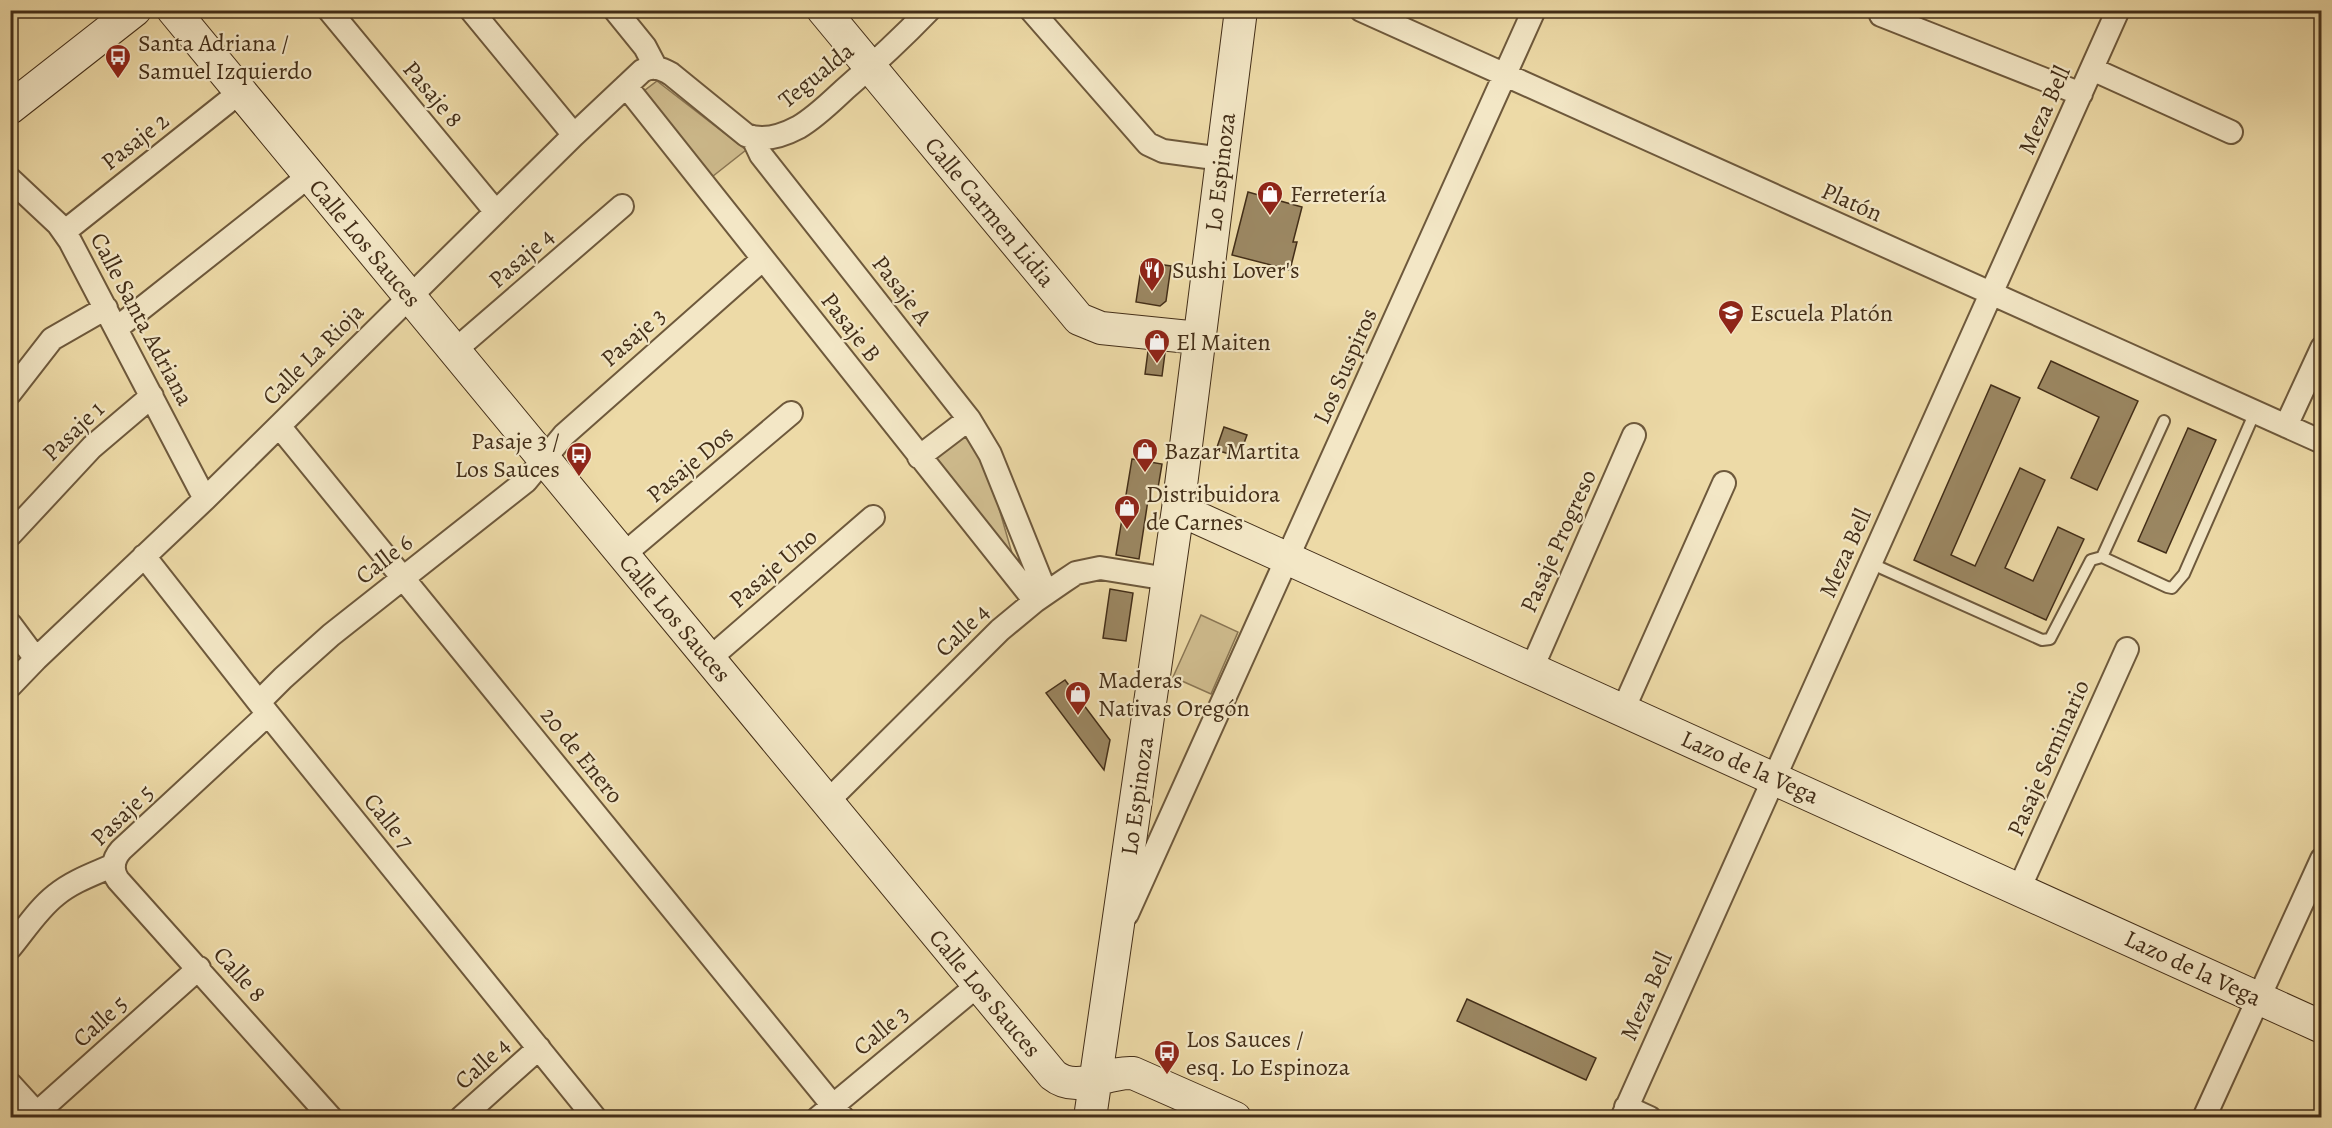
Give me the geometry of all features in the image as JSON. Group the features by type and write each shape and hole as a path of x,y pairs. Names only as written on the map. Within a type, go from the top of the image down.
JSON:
{"street":[{"path":"10,108 135,10"},
{"name":"Calle Los Sauces","path":"173,10 1053,1075 1072,1084 1095,1080 1106,1075 1133,1073 1235,1118"},
{"name":"Pasaje 8","path":"329,10 496,212"},
{"path":"471,10 574,135"},
{"path":"615,10 645,47 657,68"},
{"name":"Calle Carmen Lidia","path":"823,10 1079,319 1101,328 1199,338"},
{"name":"Tegualda","path":"753,138 774,137 799,127 870,68 929,10"},
{"path":"1031,10 1148,144 1163,151 1222,159"},
{"name":"Lo Espinoza","path":"1090,1118 1178,509 1241,10"},
{"name":"Platón","path":"1361,10 2322,442"},
{"name":"Los Suspiros","path":"1116,940 1534,10"},
{"name":"Meza Bell","path":"1624,1112 2118,10"},
{"path":"1881,15 2080,94"},
{"name":"Calle La Rioja","path":"10,686 205,499 574,135 648,68 657,68"},
{"name":"Pasaje A","path":"657,68 670,74 738,130 753,138 761,155 969,418 990,454 1040,597"},
{"path":"2092,69 2231,132"},
{"name":"Pasaje B","path":"626,86 919,457 1040,597"},
{"name":"Pasaje 2","path":"64,232 240,92"},
{"path":"10,393 52,339 111,318 309,176"},
{"name":"Calle Santa Adriana","path":"10,179 64,232 205,499"},
{"name":"Pasaje 4","path":"454,351 622,206"},
{"name":"Pasaje 3","path":"544,459 564,435 763,259"},
{"path":"2286,426 2322,348"},
{"name":"Pasaje 1","path":"10,536 92,447 152,396"},
{"name":"Pasaje Dos","path":"623,555 791,413"},
{"path":"919,457 969,418"},
{"name":"20 de Enero","path":"279,426 831,1113"},
{"name":"Pasaje Progreso","path":"1532,668 1634,435"},
{"name":"Calle 6","path":"264,708 308,655 526,481 544,459"},
{"path":"1623,710 1724,483"},
{"name":"Lazo de la Vega","path":"1178,509 2322,1027"},
{"name":"Pasaje Uno","path":"709,659 873,517"},
{"name":"Calle 7","path":"144,556 595,1118"},
{"name":"Calle 4","path":"827,802 976,654 1040,597 1076,573 1089,569 1113,569 1168,579"},
{"path":"10,624 36,659"},
{"name":"Pasaje Seminario","path":"2019,889 2127,649"},
{"name":"Pasaje 5","path":"10,948 40,910 56,894 114,865 121,850 264,708"},
{"path":"2204,1118 2322,859"},
{"name":"Calle 8","path":"114,865 118,880 331,1118"},
{"name":"Calle 5","path":"39,1115 199,968"},
{"name":"Calle 3","path":"831,1113 978,985"},
{"name":"Calle 4","path":"461,1118 539,1048"},
{"path":"10,1084 39,1115"},
{"path":"1624,1112 1650,1118"}],"lane":[{"path":"1870,563 2042,640 2050,639 2091,560 2102,557 2167,587 2172,588 2178,583 2255,412"},
{"path":"2102,557 2164,421"}],"shaded area":[{"path":"657,81 746,150 708,180 640,94"},
{"path":"966,430 983,453 1018,574 928,459"},
{"path":"1201,615 1238,632 1211,694 1173,677"}],"building":[{"path":"1248,192 1302,207 1293,242 1297,242 1290,270 1232,255"},
{"path":"1142,262 1171,266 1166,301 1160,306 1136,302"},
{"path":"1148,351 1165,353 1162,376 1145,374"},
{"path":"2051,361 2138,401 2097,490 2071,478 2099,417 2038,388"},
{"path":"1991,385 2020,398 1951,555 1975,566 2020,468 2045,480 2005,568 2033,581 2058,527 2084,539 2046,620 1914,560"},
{"path":"1224,427 1247,435 1239,457 1216,450"},
{"path":"2188,428 2216,440 2166,553 2138,541"},
{"path":"1132,459 1162,464 1158,488 1150,487 1139,559 1116,555"},
{"path":"1110,589 1133,593 1126,641 1103,638"},
{"name":"Maderas Nativas Oregón","path":"1065,680 1110,740 1104,770 1046,693"},
{"path":"1467,999 1596,1058 1586,1080 1457,1021"}],"place":[{"name":"Santa Adriana / Samuel Izquierdo","path":"118,80"},
{"name":"Ferretería","path":"1270,217"},
{"name":"Sushi Lover's","path":"1152,293"},
{"name":"Escuela Platón","path":"1731,336"},
{"name":"El Maiten","path":"1157,365"},
{"name":"Bazar Martita","path":"1145,474"},
{"name":"Pasaje 3 / Los Sauces","path":"579,478"},
{"name":"Distribuidora de Carnes","path":"1127,531"},
{"name":"Maderas Nativas Oregón","path":"1078,717"},
{"name":"Los Sauces / esq. Lo Espinoza","path":"1167,1076"}]}
